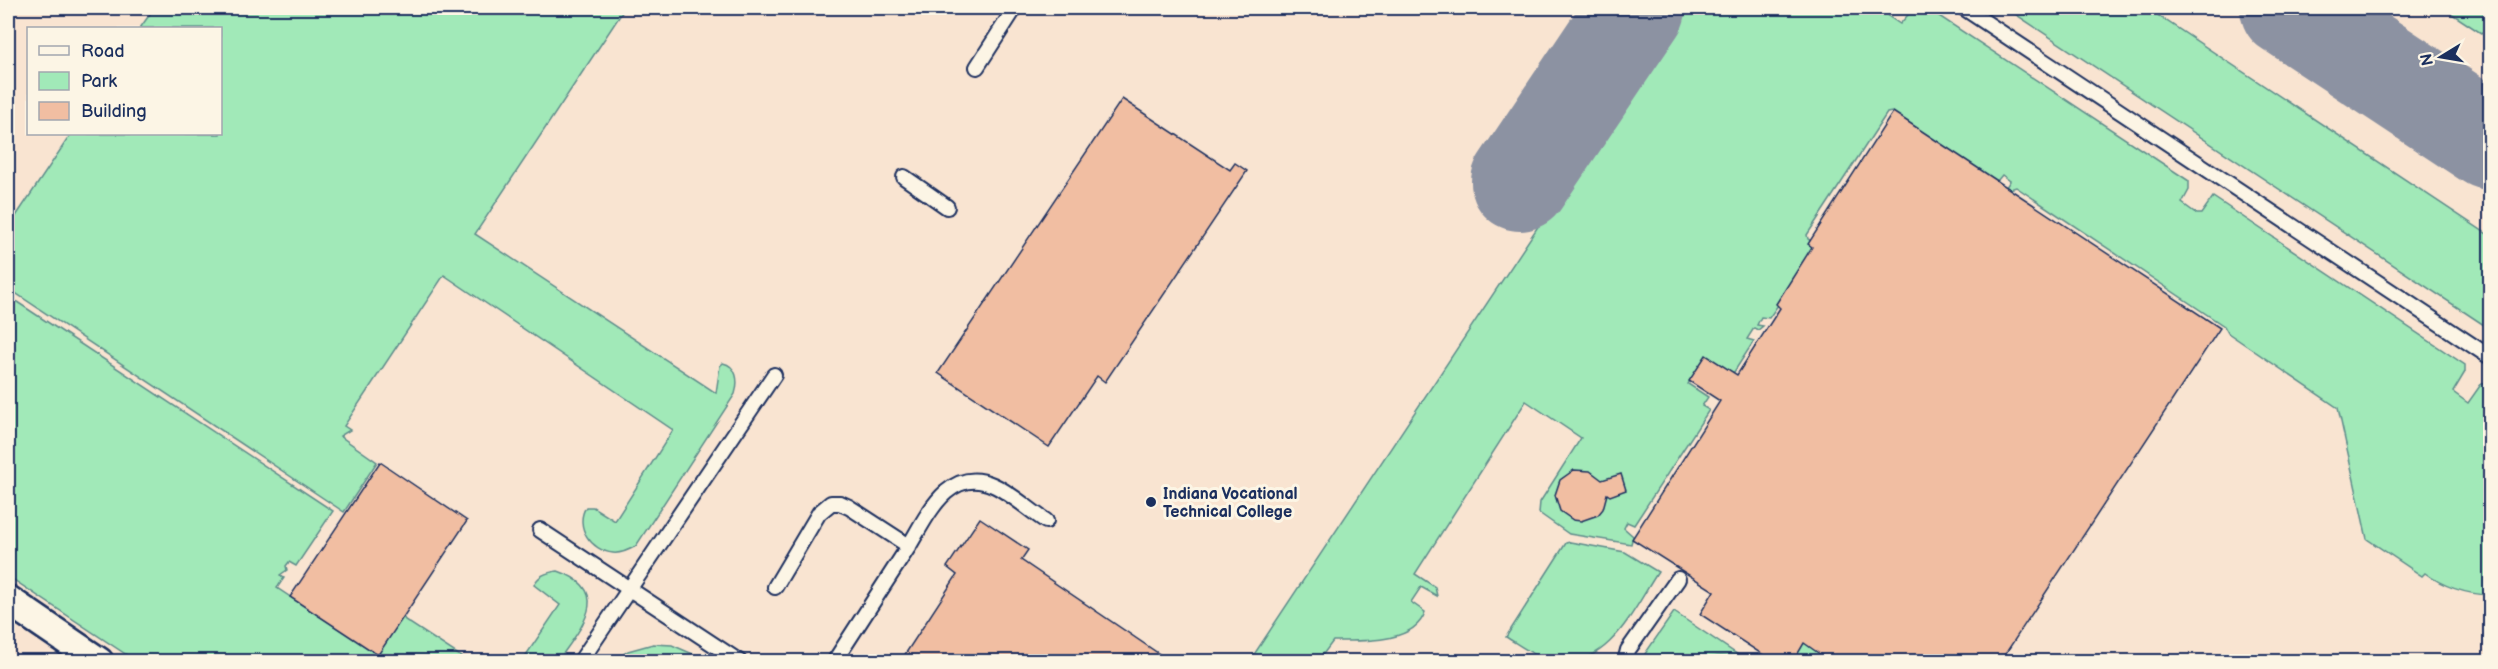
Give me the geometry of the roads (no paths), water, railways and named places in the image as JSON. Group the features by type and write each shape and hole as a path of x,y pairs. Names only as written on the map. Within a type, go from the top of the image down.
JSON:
{"street":[{"path":"8,600 99,662"}],"lane":[{"path":"977,67 1015,8"},
{"path":"1964,8 2490,357"},
{"path":"904,177 947,207"},
{"path":"580,662 774,375"},
{"path":"834,662 938,500 949,489 962,481 977,481 993,485 1046,521"},
{"path":"776,586 819,513 831,503 840,503 849,507 909,546"},
{"path":"540,530 740,662"},
{"path":"1625,662 1628,650 1677,579"}],"place":[{"name":"Indiana Vocational Technical College","path":"1151,502"}]}
